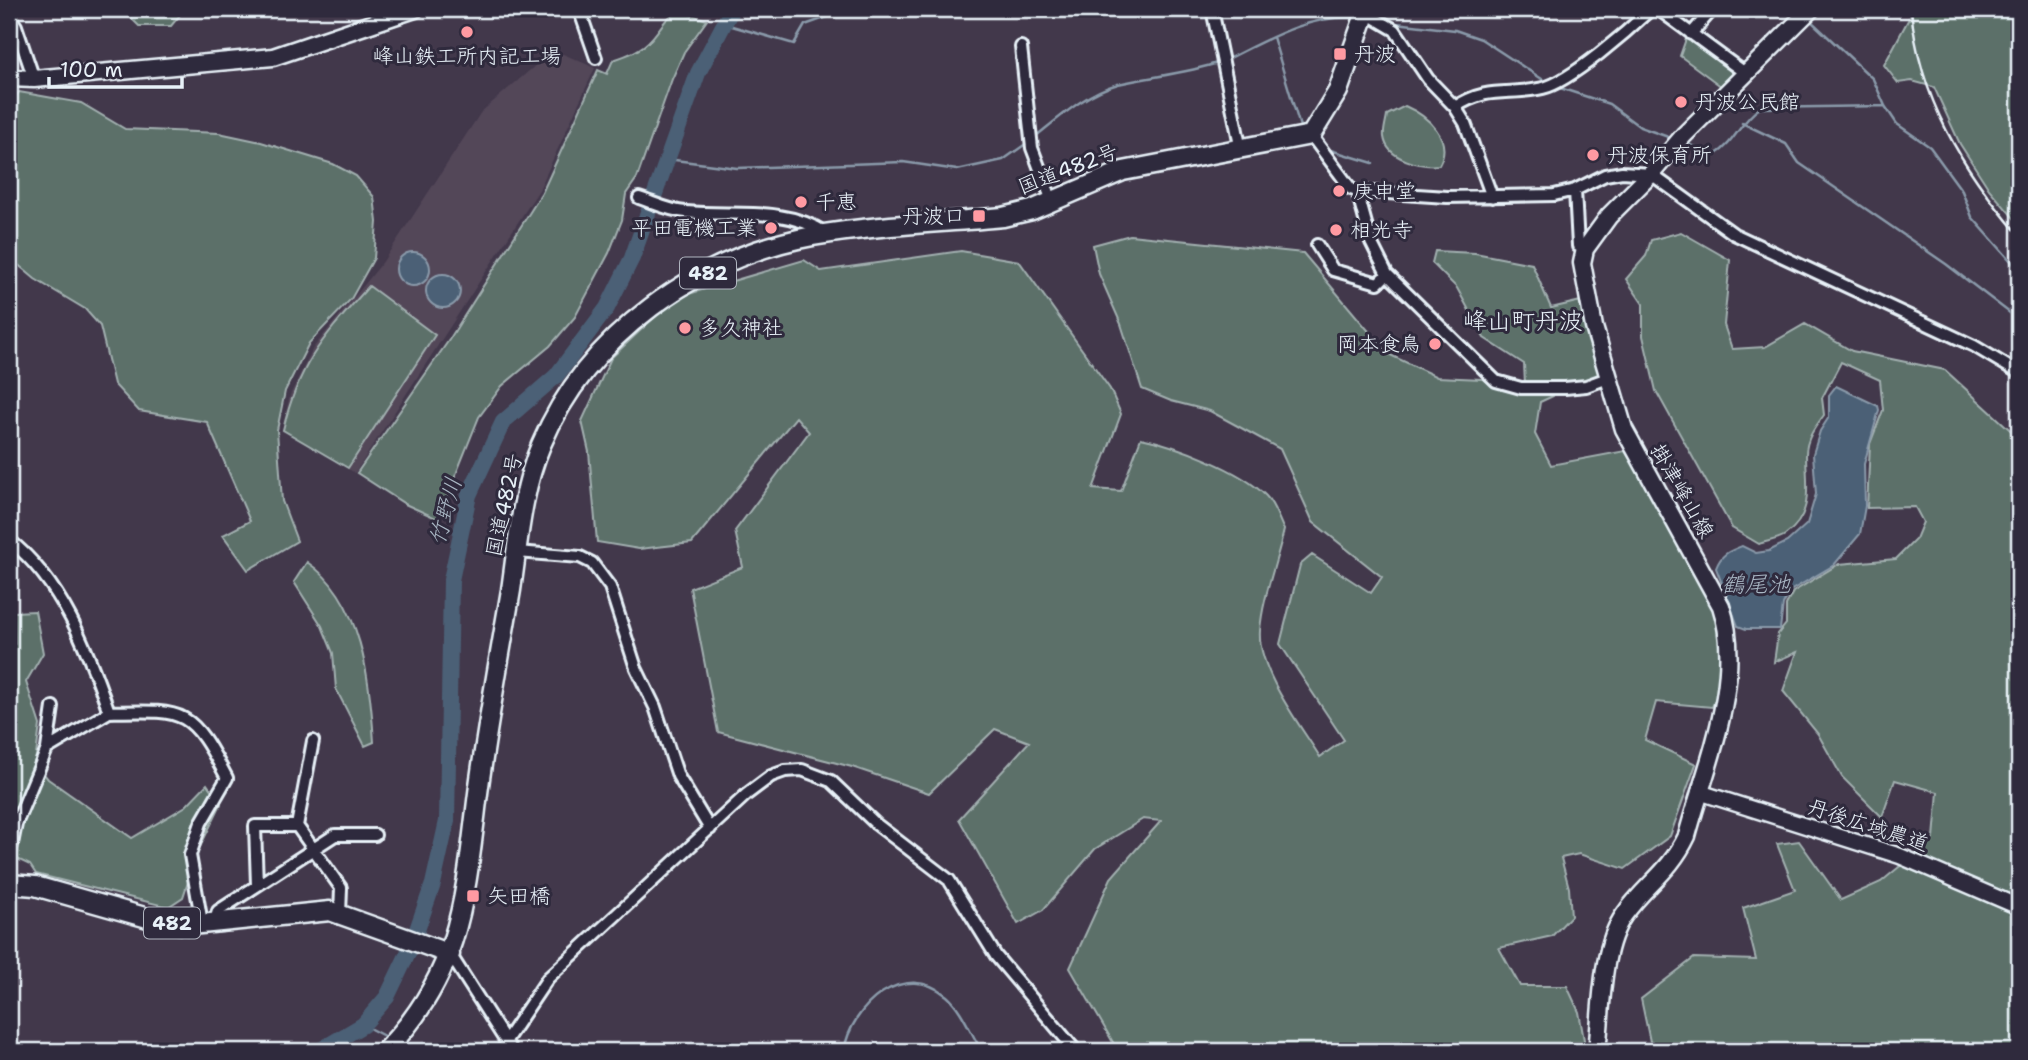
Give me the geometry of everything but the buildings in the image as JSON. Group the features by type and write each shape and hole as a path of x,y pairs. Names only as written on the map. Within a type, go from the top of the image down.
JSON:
{"highway":[{"path":"1311,135 1338,91 1366,11"},
{"name":"国道482号","path":"445,951 469,867 486,733 532,469 550,425 587,369 629,325 681,285 758,251 828,234 1003,217 1052,201 1123,171 1311,135"},
{"name":"482","path":"9,884 35,886 162,922 209,922 301,911 340,914 445,951 425,1004 385,1051"}],"main road":[{"path":"9,78 34,79 273,57 415,9"},
{"path":"1585,249 1609,216 1651,174 1679,140 1803,13"},
{"name":"掛津峰山線","path":"1585,249 1584,285 1624,429 1702,568 1728,628 1728,682 1687,836 1678,855 1631,906 1615,930 1607,963 1597,1051"}],"street":[{"path":"579,9 596,58"},
{"path":"1212,9 1241,150"},
{"path":"1455,107 1472,96 1498,90 1551,85 1609,47 1651,9"},
{"path":"1658,9 1745,73"},
{"path":"1691,34 1713,9"},
{"path":"1366,11 1395,30 1428,79 1455,107 1465,123 1492,197"},
{"path":"9,15 16,26 34,79"},
{"path":"1021,47 1032,148 1052,201"},
{"path":"1311,135 1351,189 1357,191 1492,197 1554,195 1574,190 1605,175 1622,172 1651,174 1734,234 1975,346 2019,373"},
{"path":"1574,190 1578,246 1585,249"},
{"path":"1357,191 1371,242 1387,274 1496,381 1521,388 1565,388 1587,386 1608,378"},
{"path":"639,198 675,211 762,213 788,217 828,234"},
{"path":"1318,245 1333,270 1378,284 1387,274"},
{"path":"9,540 26,553 77,629 109,712"},
{"path":"517,552 580,557 592,563 610,587 636,668 655,707 678,776 710,829"},
{"path":"9,859 16,824 47,749 53,707"},
{"path":"47,749 109,712 163,712 184,716 195,726 227,778 201,823 190,855 209,922"},
{"path":"313,741 298,826 341,888 340,914"},
{"path":"445,951 509,1047 548,978 747,794 778,774 802,770 831,781 876,824 948,880 996,956 1076,1051"},
{"name":"丹後広域農道","path":"1699,792 1900,856 2019,907"},
{"path":"257,885 255,826 298,826"},
{"path":"209,922 218,911 335,835 375,835"}],"shaded area":[{"path":"561,53 595,68 539,190 355,473 282,430 290,395 313,348 382,263 481,112 543,59"}],"green space":[{"path":"122,9 185,9 171,26 139,26"},
{"path":"1914,9 2019,9 2019,224 1989,189 1960,144 1934,87 1912,81 1898,83 1884,65"},
{"path":"679,11 707,20 684,52 672,79 637,178 626,194 622,220 609,253 575,317 550,346 502,386 479,417 438,519 405,504 357,473 449,340 542,193 598,70 607,74 613,60 644,46 667,19"},
{"path":"1687,36 1737,72 1722,87 1680,56"},
{"path":"19,92 81,103 125,129 219,133 261,142 333,164 356,176 374,197 377,222 374,258 351,299 309,343 285,391 277,430 282,501 297,541 248,570 223,535 250,521 207,422 139,411 114,384 100,326 85,309 35,279 9,257 9,104"},
{"path":"1405,106 1430,122 1441,138 1443,155 1439,165 1424,165 1406,160 1391,151 1387,145 1384,135 1387,115"},
{"path":"1681,232 1730,260 1724,325 1732,349 1765,347 1805,324 1852,351 1945,370 2019,438 2019,1051 1652,1051 1641,999 1694,958 1756,960 1743,908 1795,890 1777,844 1799,841 1841,900 1881,882 1934,838 1938,792 1895,780 1882,817 1842,777 1818,734 1783,691 1797,652 1774,662 1778,634 1786,624 1786,605 1793,592 1839,564 1896,559 1916,539 1923,522 1915,507 1867,508 1870,444 1883,410 1880,380 1841,362 1822,398 1824,415 1808,443 1807,498 1801,518 1795,527 1782,537 1759,544 1732,528 1656,391 1643,336 1643,304 1626,279 1646,256 1651,240"},
{"path":"1130,235 1303,253 1388,354 1437,377 1482,379 1509,390 1555,391 1553,396 1540,402 1535,434 1551,465 1625,451 1693,560 1723,628 1723,682 1712,707 1656,702 1645,740 1696,764 1670,836 1625,869 1579,854 1561,858 1569,888 1571,916 1552,936 1499,948 1520,986 1567,986 1579,1012 1586,1051 1118,1051 1070,968 1111,878 1161,821 1143,819 1095,849 1043,910 1018,924 959,819 1029,742 995,729 929,793 852,767 718,732 690,588 743,567 735,531 809,432 796,417 692,543 639,549 597,542 589,452 582,421 611,358 659,313 685,295 804,260 821,271 961,251 1019,261 1110,389 1121,414 1093,489 1121,491 1141,438 1171,446 1224,468 1255,486 1271,503 1284,530 1264,606 1260,631 1261,646 1265,662 1281,696 1320,757 1344,740 1280,644 1300,565 1312,555 1371,593 1382,577 1313,522 1280,449 1210,411 1171,401 1142,389 1121,324 1099,274 1093,245"},
{"path":"1435,251 1475,253 1532,264 1551,308 1585,300 1603,372 1598,379 1579,385 1525,384 1524,364 1484,338 1457,288 1432,263"},
{"path":"369,286 435,335 348,468 283,430 289,406 305,368 326,336"},
{"path":"307,562 326,578 340,597 360,643 370,693 374,742 365,746 336,689 333,653 322,626 294,582"},
{"path":"35,611 43,653 26,682 40,725 35,763 48,779 132,838 186,806 207,784 221,804 199,849 183,897 168,907 36,874 30,865 9,855 9,750 18,727 9,707 9,649 15,644 14,612"}],"water":[{"path":"413,252 425,257 430,269 425,281 413,286 401,281 396,269 401,257"},
{"path":"443,274 455,279 460,291 455,303 443,308 431,303 426,291 431,279"},
{"name":"鶴尾池","path":"1836,386 1878,406 1879,410 1864,464 1865,506 1860,534 1834,565 1790,591 1783,605 1780,629 1746,629 1738,626 1716,568 1718,563 1723,556 1742,546 1756,553 1769,551 1787,542 1807,524 1816,494 1813,454 1820,431 1829,417 1829,395"}],"waterway":[{"name":"竹野川","path":"319,1051 363,1025 387,997 411,947 433,884 447,821 451,580 469,495 503,422 556,376 607,308 632,258 698,73 732,9"},
{"path":"725,24 794,44 805,25 850,9"},
{"path":"1226,60 1307,24 1358,18"},
{"path":"1810,20 1873,79 1885,106 1897,124 1930,147 1962,191 1972,217 2019,270"},
{"path":"1396,23 1455,30 1481,39 1548,83"},
{"path":"1273,37 1301,130"},
{"path":"1035,137 1074,106 1106,88 1220,62"},
{"path":"1557,87 1609,104 1640,127 1671,138"},
{"path":"1684,143 1716,154 1760,108 1885,106"},
{"path":"1742,123 1786,144 1799,163 1946,264 2019,320"},
{"path":"667,159 737,168 903,162 957,170 1003,160 1027,143"},
{"path":"1327,149 1373,163"},
{"path":"844,1051 857,1018 868,1004 897,985 914,983 931,986 947,996 962,1015 982,1051"},
{"path":"363,1025 386,1037"},
{"path":"414,1048 423,1051"}],"railway":[{"path":"1911,9 1923,73 1947,131 1979,184 2019,235"}],"place":[{"name":"峰山鉄工所内記工場","path":"467,32"},
{"name":"丹波","path":"1340,54"},
{"name":"丹波公民館","path":"1681,102"},
{"name":"丹波保育所","path":"1593,155"},
{"name":"庚申堂","path":"1339,191"},
{"name":"千恵","path":"801,202"},
{"name":"丹波口","path":"979,216"},
{"name":"平田電機工業","path":"771,228"},
{"name":"相光寺","path":"1336,230"},
{"name":"多久神社","path":"685,328"},
{"name":"岡本食鳥","path":"1435,344"},
{"name":"矢田橋","path":"473,896"}],"district":[{"name":"峰山町丹波","path":"1523,321"}]}
